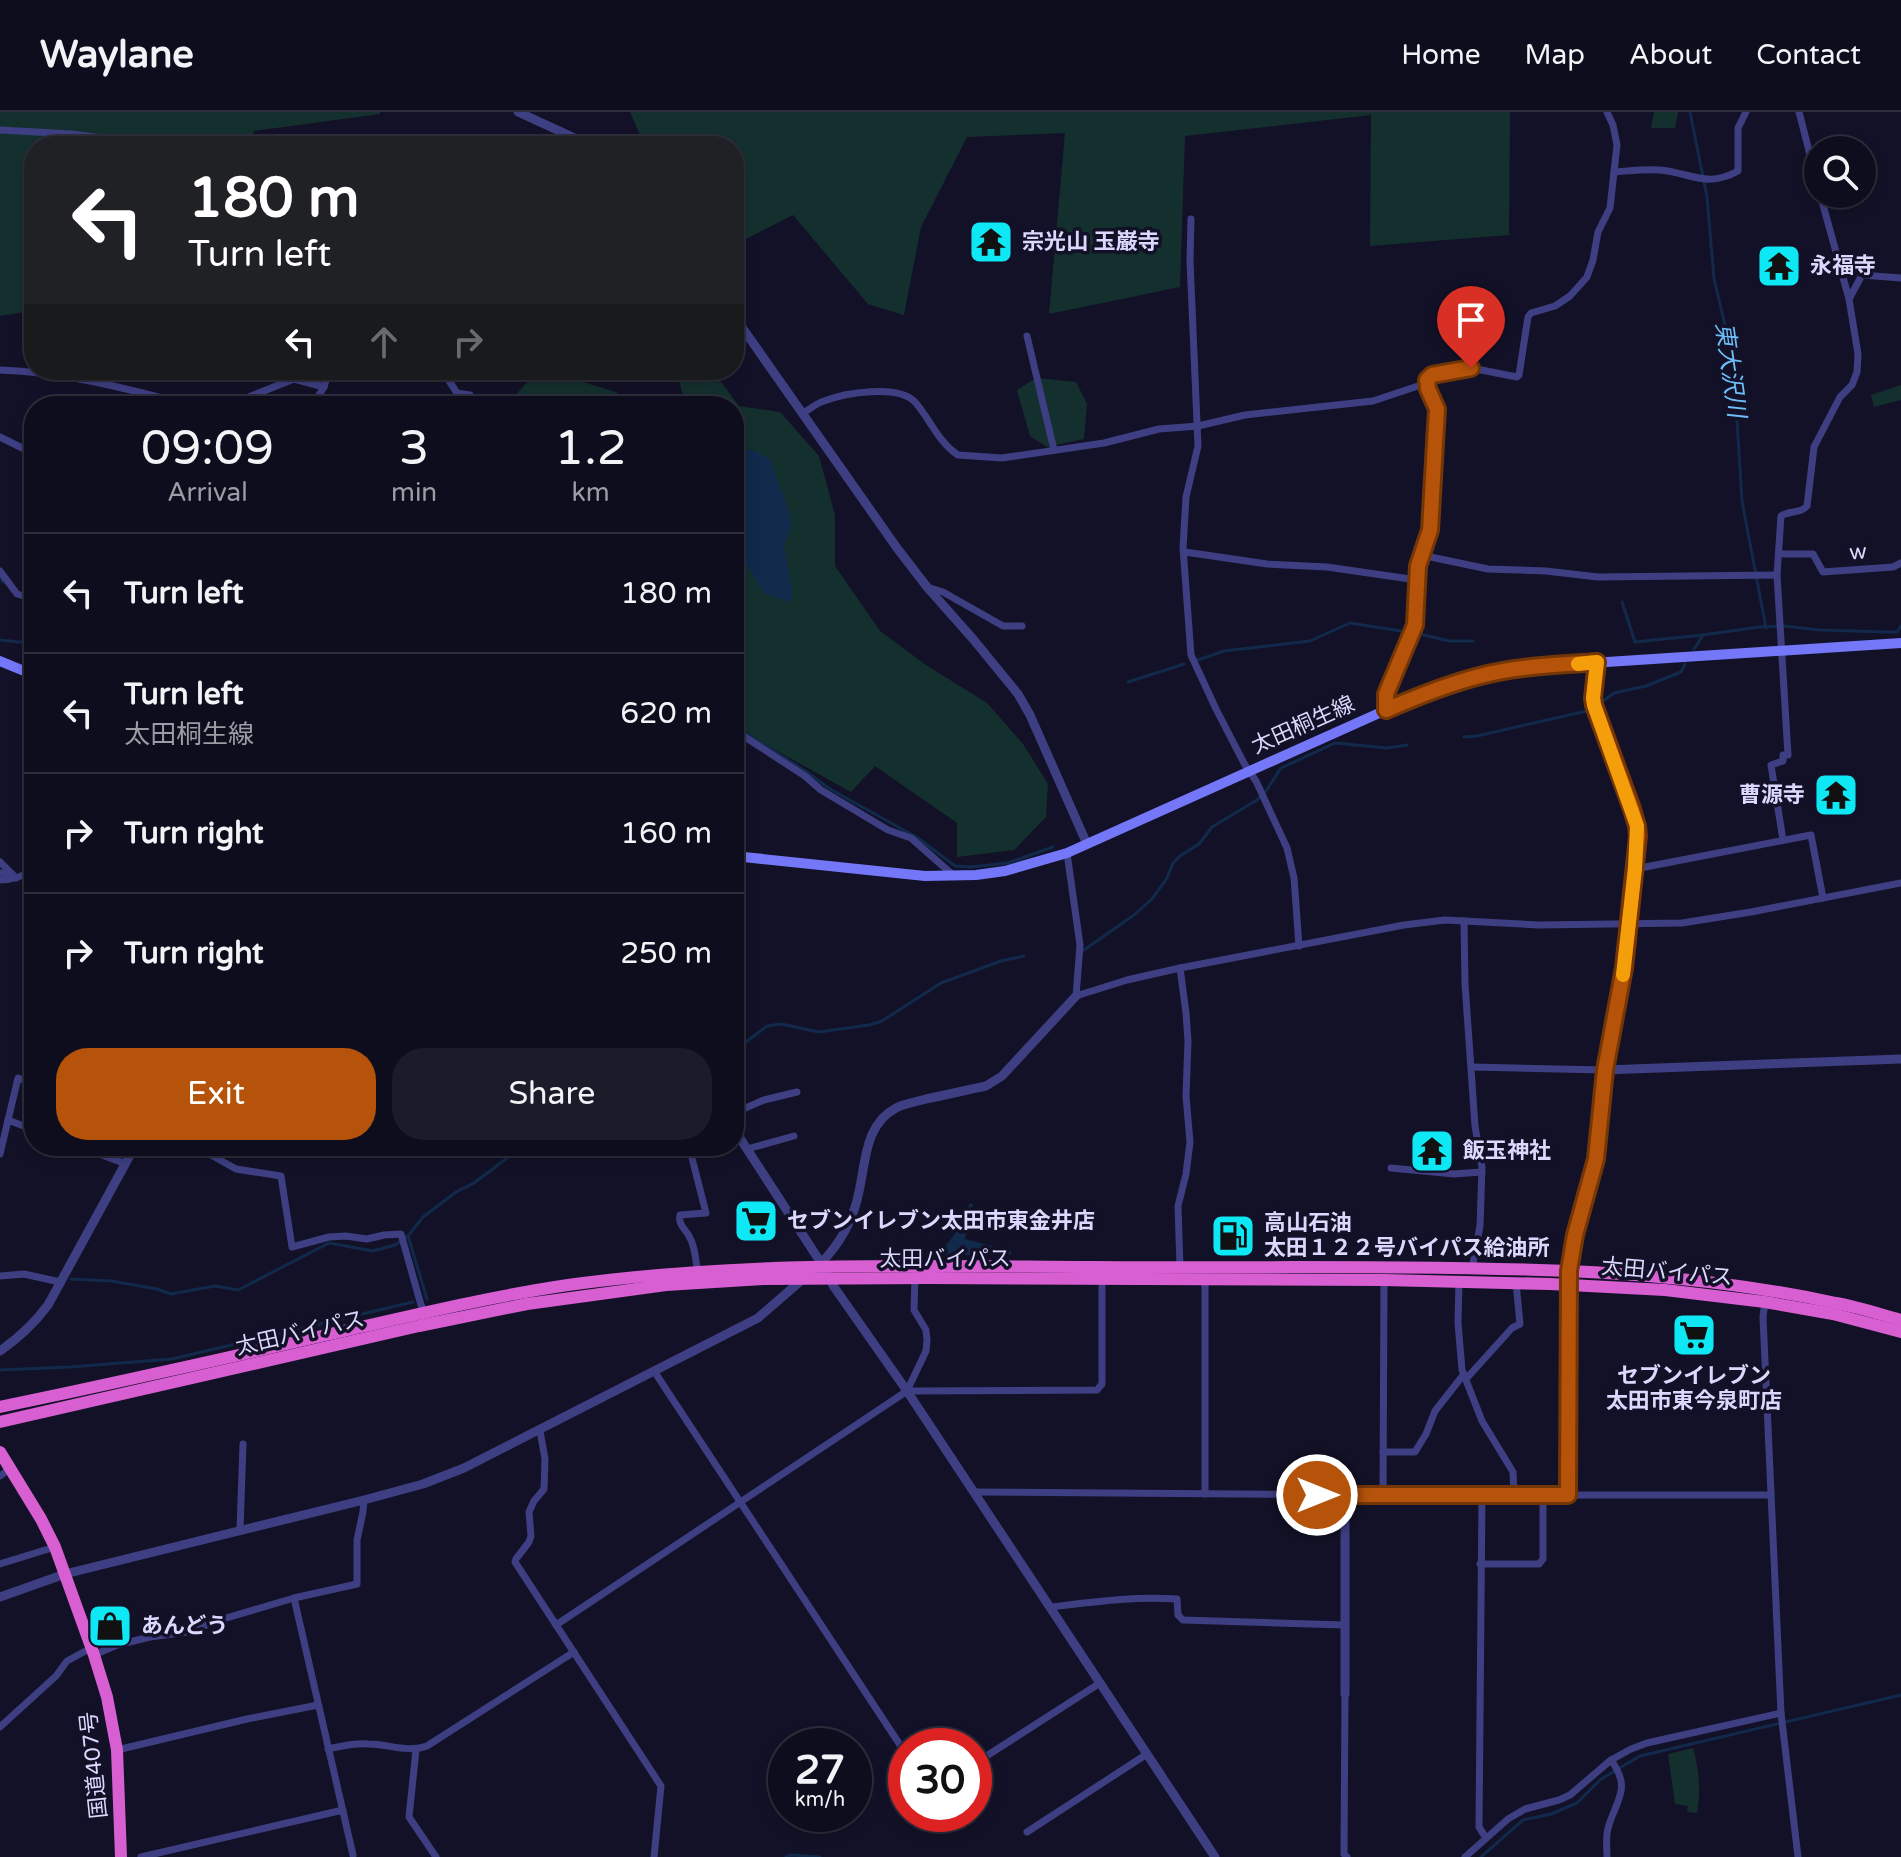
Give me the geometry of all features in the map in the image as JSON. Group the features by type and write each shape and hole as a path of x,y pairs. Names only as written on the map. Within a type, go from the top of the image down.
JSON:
{"highway":[{"name":"太田バイパス","path":"0,1407 425,1312 566,1286 764,1268 930,1266 1472,1270 1569,1278 1765,1302 1833,1314 1901,1332"},
{"name":"太田バイパス","path":"0,1422 527,1304 666,1285 763,1279 802,1280 823,1269 915,1278 1516,1283 1569,1278 1667,1277 1838,1303 1901,1320"},
{"name":"国道407号","path":"0,1452 5,1472 41,1519 55,1547 107,1697 117,1750 121,1857"}],"main road":[{"name":"太田桐生線","path":"744,857 925,876 1005,871 1067,853 1416,697 1480,676 1530,667 1901,643"},
{"path":"0,661 24,671"}],"street":[{"path":"518,112 570,136"},
{"path":"1386,710 1386,694 1413,632 1421,555 1430,530 1437,409 1427,380 1432,375 1471,368 1517,377 1528,317 1570,296 1587,277 1598,232 1610,208 1617,145 1607,112"},
{"path":"1614,172 1656,169 1696,179 1726,178 1738,171 1738,128 1746,112"},
{"path":"1799,112 1805,136"},
{"path":"0,130 86,136"},
{"path":"1783,840 1771,765 1783,761 1783,755 1788,755 1777,575 1781,516 1807,506 1814,447 1857,372 1858,354 1849,299 1824,208"},
{"path":"1191,219 1190,261 1198,426 1197,454 1186,497 1183,532 1191,652 1193,663 1256,781 1287,848 1294,878 1299,946"},
{"path":"1849,299 1862,275 1901,278"},
{"path":"744,330 882,528 1025,704 1087,844"},
{"path":"1027,336 1054,450"},
{"path":"0,370 24,371"},
{"path":"89,380 153,396"},
{"path":"251,396 291,380"},
{"path":"298,380 324,387"},
{"path":"318,396 326,380"},
{"path":"449,380 457,393 470,395"},
{"path":"803,413 822,401 845,395 897,393 909,396 945,444 958,455 1002,458 1113,441 1159,429 1198,426 1245,415 1373,401 1427,383"},
{"path":"0,437 24,449"},
{"path":"1185,552 1417,580"},
{"name":"w","path":"1780,554 1813,554 1823,572 1893,567 1901,563"},
{"path":"1421,555 1488,569 1598,577 1777,575"},
{"path":"0,571 17,594 24,596"},
{"path":"927,587 943,592 1003,626 1022,626"},
{"path":"1568,1495 1569,1278 1575,1235 1596,1159 1605,1070 1624,968 1637,826 1595,708 1593,698 1597,662"},
{"path":"744,736 821,790 888,830 911,838 955,876"},
{"path":"1635,869 1811,835 1823,898"},
{"path":"1067,853 1080,945 1076,996"},
{"path":"0,862 14,876"},
{"path":"0,873 14,876"},
{"path":"0,880 24,875"},
{"path":"823,1269 850,1221 861,1186 869,1138 882,1117 900,1105 986,1086 995,1081 1076,996 1180,968 1404,925 1445,920 1539,925 1682,923 1901,883"},
{"path":"1464,921 1475,1126 1482,1172 1480,1226 1472,1270"},
{"path":"1180,968 1188,1041 1186,1096 1190,1142 1178,1206 1180,1267"},
{"path":"1472,1067 1605,1070 1901,1059"},
{"path":"0,1154 18,1078 24,1080"},
{"path":"744,1109 797,1092"},
{"path":"8,1120 24,1126"},
{"path":"744,1144 794,1136"},
{"path":"744,1150 1215,1857"},
{"path":"105,1156 126,1164"},
{"path":"0,1351 36,1322 130,1156"},
{"path":"213,1156 236,1169 281,1176 292,1247 329,1237 367,1239 401,1234 425,1312"},
{"path":"693,1156 706,1213 680,1215 678,1220 691,1239 698,1272"},
{"path":"1391,1168 1454,1174 1482,1172"},
{"path":"0,1276 24,1274 60,1282"},
{"path":"556,1625 907,1391 926,1351 927,1340 926,1330 914,1310 915,1278"},
{"path":"907,1391 1097,1390 1102,1384 1102,1279"},
{"path":"1205,1279 1205,1494"},
{"path":"0,1597 65,1574 364,1500 423,1484 464,1468 758,1318 802,1280"},
{"path":"1383,1495 1384,1280"},
{"path":"1459,1281 1458,1323 1465,1376 1482,1421 1513,1472 1514,1495"},
{"path":"1383,1452 1415,1452 1435,1411 1465,1376 1512,1328 1520,1324 1516,1283"},
{"path":"1765,1302 1763,1317 1781,1715 1798,1857"},
{"path":"654,1371 889,1728"},
{"path":"540,1431 545,1459 544,1489 529,1512 529,1542 515,1562 661,1786 654,1857"},
{"path":"240,1530 243,1444"},
{"path":"974,1492 1771,1495"},
{"path":"1344,1856 1345,1495"},
{"path":"1482,1495 1479,1827 1486,1838"},
{"path":"1480,1564 1539,1564 1543,1559 1543,1495"},
{"path":"0,1727 56,1676 67,1661 93,1651 150,1637 187,1632 294,1598 357,1584 357,1540 364,1500"},
{"path":"0,1564 55,1547"},
{"path":"294,1598 353,1855"},
{"path":"1051,1607 1121,1599 1169,1598 1177,1599 1178,1615 1183,1620 1344,1625"},
{"path":"328,1749 354,1744 416,1750 427,1746 574,1652"},
{"path":"992,1752 1100,1683"},
{"path":"117,1750 318,1705"},
{"path":"1465,1857 1508,1819 1525,1809 1570,1795 1615,1767 1631,1749 1781,1715"},
{"path":"416,1750 409,1817 436,1857"},
{"path":"1027,1832 1147,1754"},
{"path":"1607,1857 1606,1833 1622,1792 1622,1783 1615,1767"},
{"path":"141,1857 343,1810"}],"green space":[{"path":"0,112 380,112 254,131 253,136 24,136 24,312 0,316"},
{"path":"630,112 1510,112 1509,235 1370,246 1371,115 1185,136 1180,287 1049,314 1065,133 967,137 921,227 904,315 868,304 793,215 744,240 744,136 641,136"},
{"path":"1654,112 1678,112 1675,128 1651,128"},
{"path":"1036,378 1076,382 1087,404 1084,439 1047,447 1030,436 1017,390"},
{"path":"529,380 576,380 619,393 604,396 515,396"},
{"path":"679,380 720,380 732,396 684,396"},
{"path":"1901,385 1901,400 1874,407 1871,395"},
{"path":"744,407 780,412 819,456 835,515 835,566 880,631 926,665 987,703 1023,744 1048,784 1046,817 1014,850 957,857 957,823 875,766 851,792 744,733"},
{"path":"1693,1748 1699,1780 1697,1813 1687,1812 1688,1806 1675,1804 1668,1754"}],"water":[{"path":"750,449 770,459 791,517 784,547 793,595 789,602 764,593 744,560 744,450"},
{"path":"970,1203 973,1204 965,1239 1011,1251 1011,1255 943,1255 942,1251 956,1232"}],"waterway":[{"name":"東大沢川","path":"1690,112 1707,197 1714,279 1733,358 1742,501 1766,628"},
{"path":"0,578 3,582"},
{"path":"1622,602 1635,642 1703,635"},
{"path":"1198,660 1224,651 1310,641 1350,623 1449,641 1473,641"},
{"path":"1694,649 1703,635 1759,627 1897,632 1901,626"},
{"path":"0,640 24,642"},
{"path":"1128,682 1184,664"},
{"path":"1464,737 1591,710 1614,693 1646,686 1681,672 1685,664"},
{"path":"744,732 830,789 918,838 955,866 1008,863 1053,847"},
{"path":"1084,950 1152,899 1173,863 1199,844 1212,827 1257,800 1281,768 1335,743 1387,748 1407,745"},
{"path":"744,1043 767,1026 781,1024 819,1032 882,1021 941,983 1024,956"},
{"path":"71,1279 111,1281 171,1294 215,1286 238,1290 329,1243 373,1251 395,1245 408,1236 423,1217 510,1156"},
{"path":"408,1236 427,1299"},
{"path":"0,1370 172,1359 413,1302"},
{"path":"1481,1857 1523,1820 1551,1814 1577,1803 1601,1779 1640,1756 1901,1695"},
{"path":"786,1857 820,1857"}],"slow traffic":[{"path":"1578,664 1597,662 1594,705 1637,826 1623,975"}],"place":[{"name":"宗光山 玉巌寺","path":"991,242"},
{"name":"永福寺","path":"1779,266"},
{"name":"曹源寺","path":"1836,795"},
{"name":"飯玉神社","path":"1432,1151"},
{"name":"セブンイレブン太田市東金井店","path":"756,1221"},
{"name":"高山石油 太田１２２号バイパス給油所","path":"1233,1236"},
{"name":"セブンイレブン 太田市東今泉町店","path":"1694,1335"},
{"name":"あんどう","path":"110,1626"}],"route":[{"path":"1317,1495 1568,1495 1570,1259 1596,1159 1605,1070 1624,968 1638,836 1632,809 1594,705 1597,662 1530,667 1480,676 1386,710 1386,694 1415,625 1418,566 1430,530 1437,409 1427,380 1432,375 1471,368"}]}
